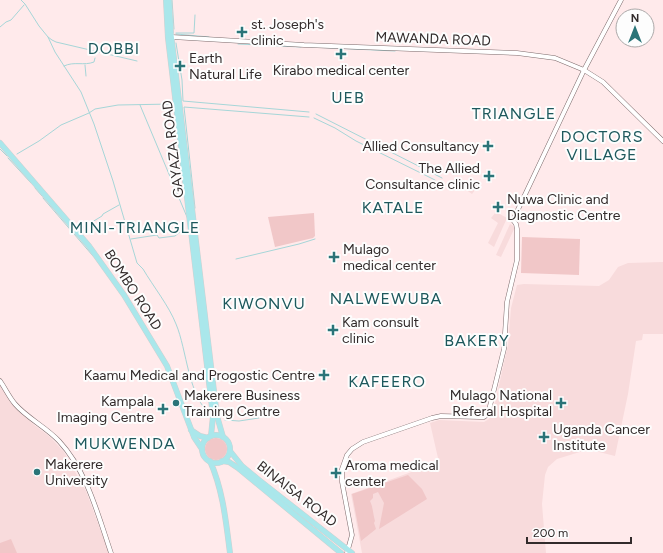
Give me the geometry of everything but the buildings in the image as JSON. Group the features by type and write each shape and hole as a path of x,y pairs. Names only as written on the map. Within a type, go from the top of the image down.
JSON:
{"main road":[{"name":"GAYAZA ROAD","path":"166,0 168,38 213,416 209,437"},
{"name":"GAYAZA ROAD","path":"169,0 172,37 217,416 223,437"},
{"name":"BOMBO ROAD","path":"0,143 89,246 121,291 167,366 190,430 202,449"},
{"path":"190,430 198,435 209,437 218,435 223,437 229,444 230,451 227,457 220,462 215,472"},
{"path":"209,437 204,441 202,449 204,455 210,461 215,472 226,515 230,553"},
{"name":"BINAISA ROAD","path":"230,451 238,462 254,476 349,552"},
{"path":"210,461 229,462 238,468 341,553"}],"street":[{"path":"349,552 352,536 343,493 342,475 343,466 352,449 363,442 427,419 441,416 484,417 488,414 504,349 508,302 517,260 517,229 513,220 584,70 621,0"},
{"name":"MAWANDA ROAD","path":"172,37 304,45 526,54 555,58 599,78 663,141"},
{"path":"0,381 15,404 60,442 78,466 112,553"}],"shaded area":[{"path":"472,180 479,185 472,194 465,189"},
{"path":"496,212 507,218 494,247 488,243 498,223 491,218"},
{"path":"314,213 315,236 313,238 275,247 268,217"},
{"path":"510,224 515,227 501,257 496,255"},
{"path":"522,237 580,239 579,275 521,273"},
{"name":"Mulago National Referal Hospital","path":"663,262 663,334 643,334 642,340 636,341 628,394 615,456 591,450 583,451 557,459 548,467 545,475 542,504 546,553 362,553 351,494 436,463 438,458 430,423 439,420 484,422 489,419 493,412 508,345 511,308 517,285 599,286 609,280 618,267 628,263"},
{"name":"Makerere University","path":"0,383 19,411 50,437 64,452 86,491 109,553 0,553"},
{"path":"216,438 224,441 227,449 224,457 216,460 208,457 205,449 208,441"},
{"path":"408,475 422,489 427,499 379,529 384,503 378,492 373,494 373,498 370,501 376,529 361,541 352,494"},
{"path":"11,539 17,553 0,553 0,543"}],"waterway":[{"path":"21,0 48,37 55,52 81,92 94,124 113,181 137,263 143,269 173,317 180,335 197,397 203,407 211,415"},
{"path":"172,0 174,29"},
{"path":"0,27 11,20 24,5"},
{"path":"176,33 194,33 195,15"},
{"path":"176,34 209,37"},
{"path":"48,37 56,42 137,61"},
{"path":"176,43 182,80 183,101 309,112"},
{"path":"238,44 301,47"},
{"path":"311,47 395,51"},
{"path":"64,66 94,62 95,58"},
{"path":"85,65 86,76"},
{"path":"17,154 39,141 61,125 95,109 118,105 173,104"},
{"path":"140,105 187,217"},
{"path":"195,208 184,107 309,117"},
{"path":"316,114 442,178"},
{"path":"314,118 335,128 356,141 435,180"},
{"path":"0,149 7,156"},
{"path":"8,158 31,183"},
{"path":"35,188 42,196"},
{"path":"43,198 93,256"},
{"path":"79,230 119,205"},
{"path":"131,239 157,235 159,238 175,236 180,232 187,231"},
{"path":"236,259 315,239"},
{"path":"225,420 239,421 259,418"}],"place":[{"name":"st. Joseph's clinic","path":"242,32"},
{"name":"Kirabo medical center","path":"341,54"},
{"name":"Earth Natural Life","path":"180,66"},
{"name":"Allied Consultancy","path":"488,146"},
{"name":"The Allied Consultance clinic","path":"489,176"},
{"name":"Nuwa Clinic and Diagnostic Centre","path":"498,207"},
{"name":"Mulago medical center","path":"334,257"},
{"name":"Kam consult clinic","path":"333,330"},
{"name":"Kaamu Medical and Progostic Centre","path":"324,375"},
{"name":"Makerere Business Training Centre","path":"176,403"},
{"name":"Mulago National Referal Hospital","path":"561,403"},
{"name":"Kampala Imaging Centre","path":"163,409"},
{"name":"Uganda Cancer Institute","path":"544,437"},
{"name":"Makerere University","path":"37,472"},
{"name":"Aroma medical center","path":"336,473"}],"district":[{"name":"DOBBI","path":"114,48"},
{"name":"UEB","path":"348,97"},
{"name":"TRIANGLE","path":"514,113"},
{"name":"DOCTORS VILLAGE","path":"602,145"},
{"name":"KATALE","path":"393,207"},
{"name":"MINI-TRIANGLE","path":"135,227"},
{"name":"NALWEWUBA","path":"386,298"},
{"name":"KIWONVU","path":"264,303"},
{"name":"BAKERY","path":"477,340"},
{"name":"KAFEERO","path":"387,381"},
{"name":"MUKWENDA","path":"125,443"}]}
